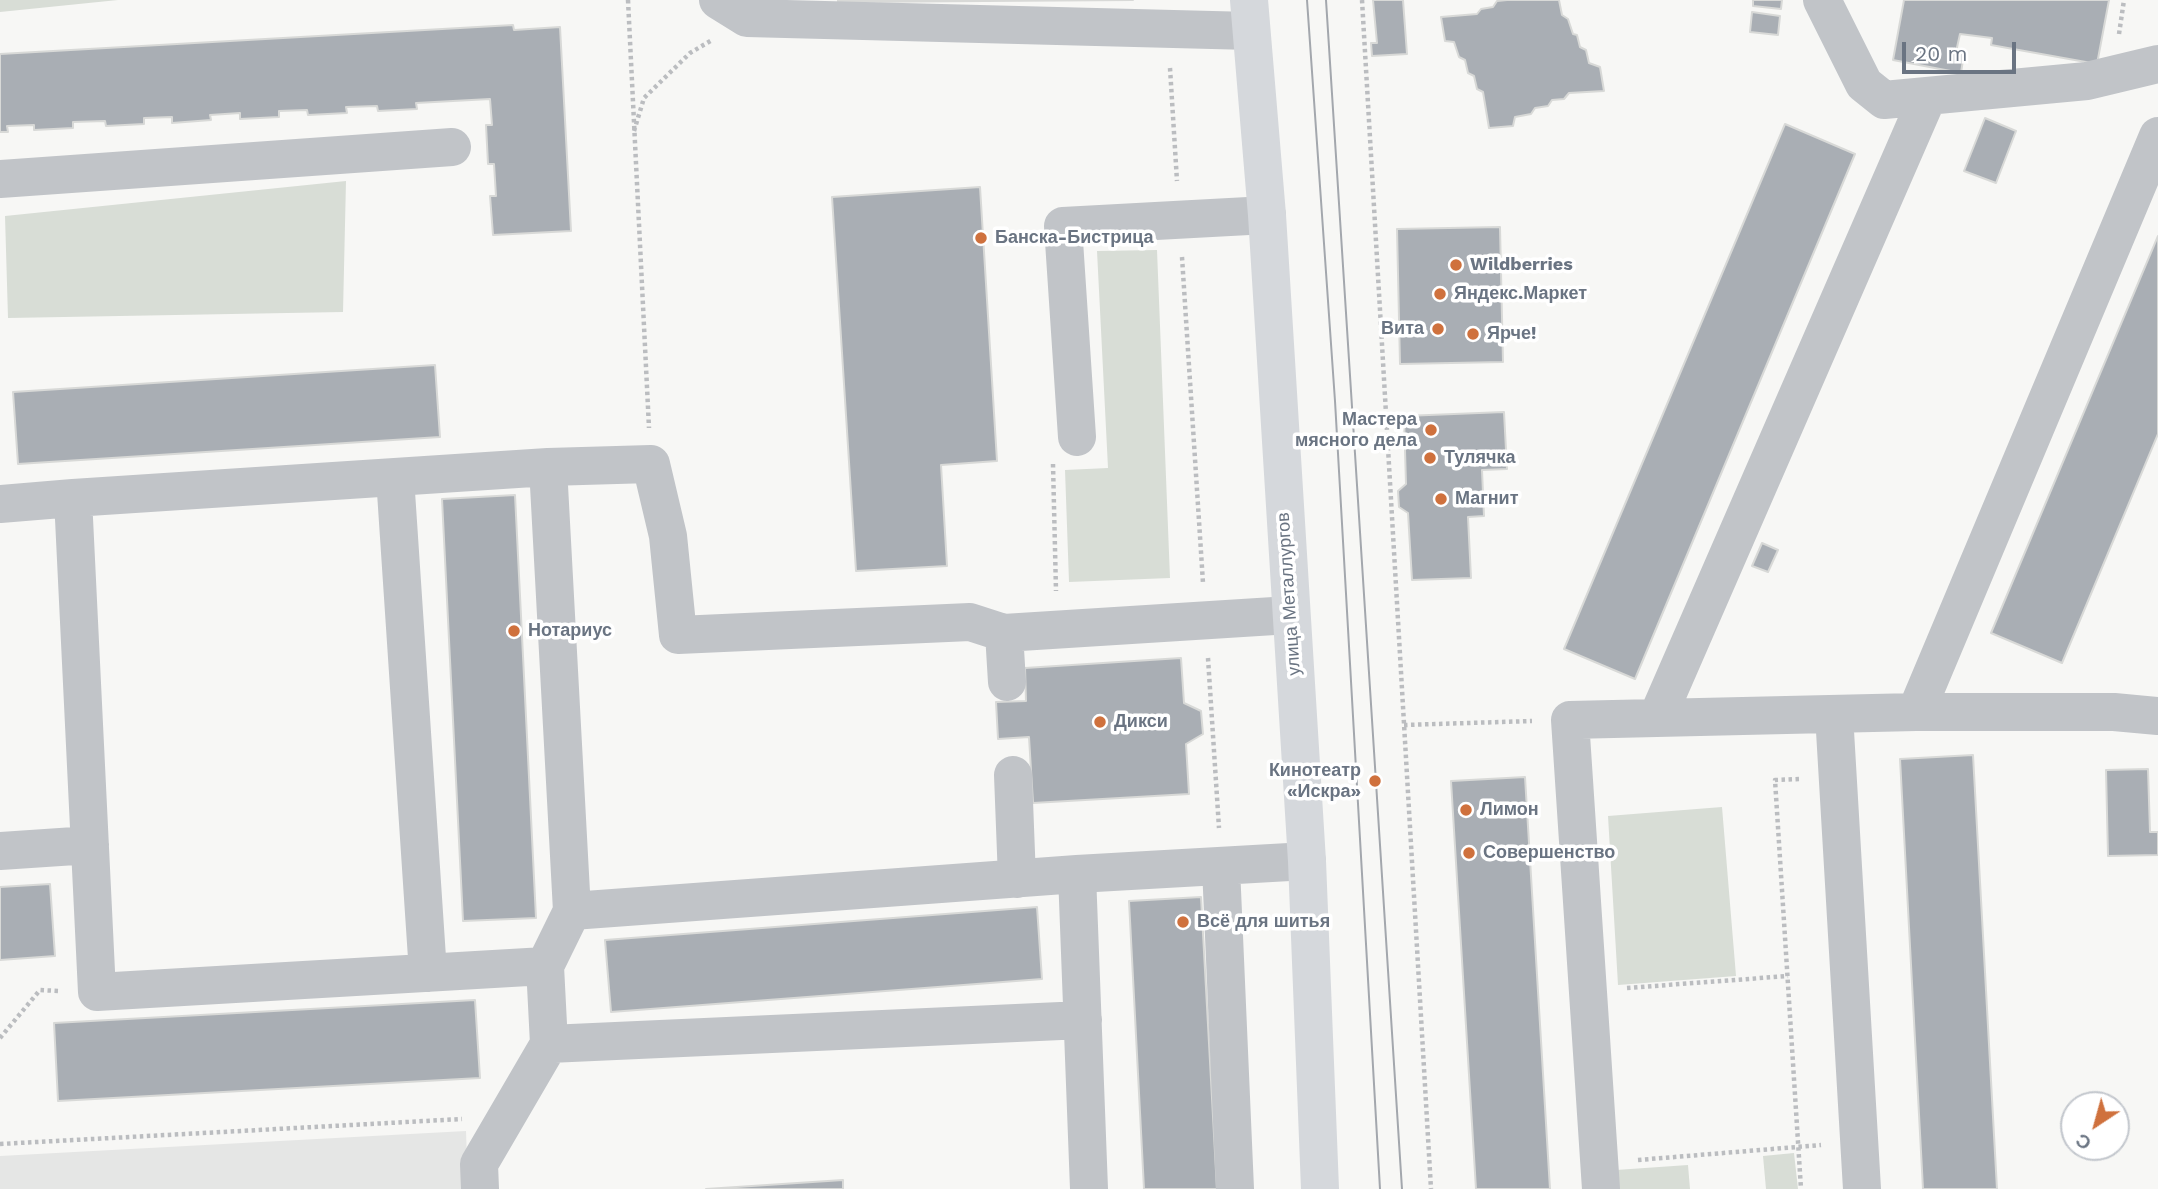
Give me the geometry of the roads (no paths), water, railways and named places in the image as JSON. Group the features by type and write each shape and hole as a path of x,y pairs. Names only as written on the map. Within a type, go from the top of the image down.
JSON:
{"main road":[{"name":"улица Металлургов","path":"1250,15 1267,215 1307,862 1320,1189"}],"lane":[{"path":"1822,0 1864,84 1884,100 2087,81 2158,64"},
{"path":"732,9 1167,31 1250,15"},
{"path":"1657,718 1928,96"},
{"path":"1916,712 2158,136"},
{"path":"0,179 452,148"},
{"path":"1077,437 1063,226 1267,215"},
{"path":"0,504 548,467 651,464 668,536 678,635 970,622 1004,633 1290,615"},
{"path":"480,1189 478,1164 549,1044 545,966 572,911 548,467"},
{"path":"395,477 428,973"},
{"path":"73,498 97,992 545,966"},
{"path":"1004,633 1007,682"},
{"path":"1600,1176 1570,720 1916,712 2114,712 2158,716"},
{"path":"1834,714 1861,1189"},
{"path":"1013,775 1017,878"},
{"path":"0,851 90,845"},
{"path":"572,911 1017,878 1307,862"},
{"path":"1221,867 1235,1189"},
{"path":"1077,874 1089,1189"},
{"path":"549,1044 1083,1020"}],"tram line":[{"path":"1307,0 1335,401 1380,1189"},
{"path":"1326,0 1402,1189"}],"place":[{"name":"Банска-Бистрица","path":"981,238"},
{"name":"Wildberries","path":"1456,265"},
{"name":"Яндекс.Маркет","path":"1440,294"},
{"name":"Вита","path":"1438,329"},
{"name":"Ярче!","path":"1473,334"},
{"name":"Мастера мясного дела","path":"1431,430"},
{"name":"Тулячка","path":"1430,458"},
{"name":"Магнит","path":"1441,499"},
{"name":"Нотариус","path":"514,631"},
{"name":"Дикси","path":"1100,722"},
{"name":"Кинотеатр «Искра»","path":"1375,781"},
{"name":"Лимон","path":"1466,810"},
{"name":"Совершенство","path":"1469,853"},
{"name":"Всё для шитья","path":"1183,922"}]}
